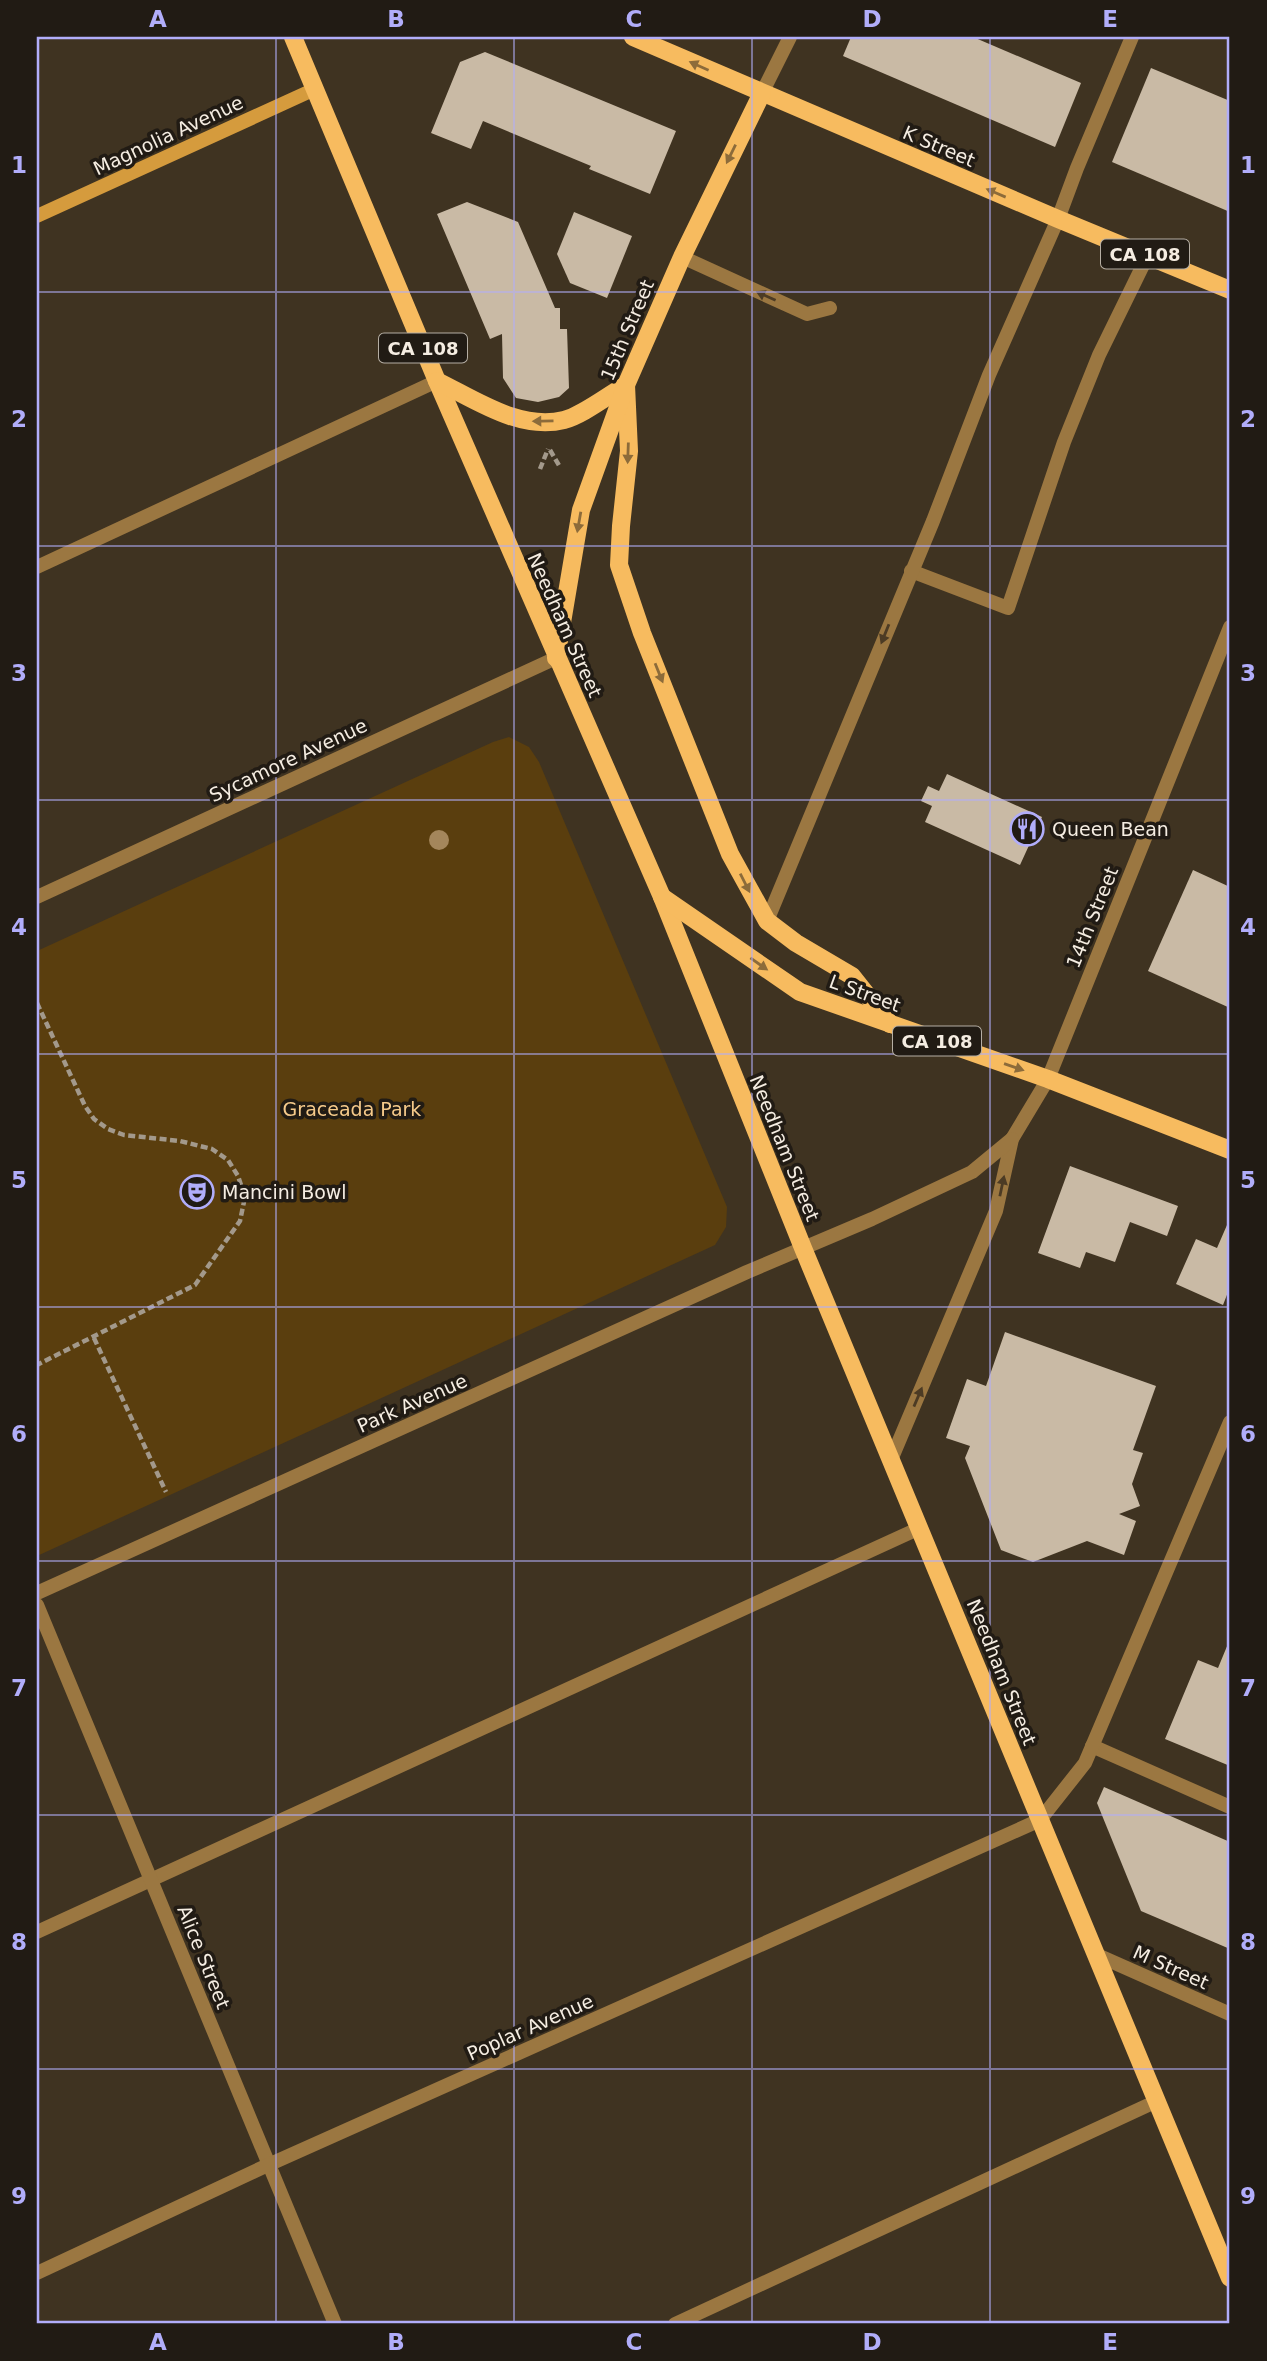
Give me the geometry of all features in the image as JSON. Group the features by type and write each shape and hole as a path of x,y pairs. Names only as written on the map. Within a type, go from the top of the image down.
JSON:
{"main road":[{"name":"Needham Street","path":"293,37 437,381 662,897 803,1248 1040,1820 1228,2263"},
{"name":"K Street","path":"633,37 1230,290"},
{"name":"15th Street","path":"556,657 581,510 626,385 682,257 762,93"},
{"path":"437,381 513,418 538,424 567,419 626,385 629,451 620,565 642,633 730,853 767,921 796,943 852,976 890,1024"},
{"name":"L Street","path":"662,897 800,992 1048,1079 1230,1150"}],"street":[{"name":"15th Street","path":"762,93 790,37"},
{"path":"767,921 933,521 989,375 1058,219 1132,37"},
{"name":"Magnolia Avenue","path":"37,216 315,89"},
{"path":"911,571 1008,608 1063,442 1099,355 1148,255"},
{"path":"682,257 807,314 830,308"},
{"path":"37,567 437,381"},
{"name":"14th Street","path":"891,1460 996,1211 1012,1139 1048,1079 1230,626"},
{"name":"Sycamore Avenue","path":"37,897 556,657"},
{"name":"14th Street","path":"803,1248 972,1172 1012,1139"},
{"name":"Park Avenue","path":"37,1593 803,1248"},
{"path":"1040,1820 1085,1763 1230,1422"},
{"path":"37,1932 920,1528"},
{"name":"Alice Street","path":"37,1605 334,2324"},
{"path":"1092,1746 1230,1807"},
{"name":"Poplar Avenue","path":"37,2273 268,2165 1040,1820"},
{"name":"M Street","path":"1097,1955 1230,2014"},
{"path":"675,2324 1157,2101"}],"path":[{"path":"545,442 560,467"},
{"path":"540,469 548,449"},
{"path":"37,1003 85,1106 94,1119 124,1136 180,1141 212,1149 228,1160 245,1197 240,1222 195,1285 37,1365"},
{"path":"94,1338 166,1492"}],"green space":[{"name":"Graceada Park","path":"509,737 529,747 539,762 727,1207 726,1227 715,1245 37,1556 37,951"}],"building":[{"path":"851,37 973,37 1081,83 1055,147 843,56"},
{"path":"485,52 676,131 650,194 483,121 471,149 431,133 460,62"},
{"path":"1151,68 1230,101 1230,212 1112,162"},
{"path":"467,202 518,222 555,308 560,308 560,329 567,329 569,388 559,397 538,402 516,398 503,378 502,334 490,339 437,214"},
{"path":"574,212 632,236 607,298 570,283 557,254"},
{"path":"947,774 1042,817 1020,865 925,822 932,806 921,801 928,786 939,791"},
{"path":"1193,870 1230,887 1230,1008 1148,971"},
{"path":"1070,1166 1178,1206 1167,1236 1130,1222 1115,1262 1086,1252 1080,1268 1038,1253"},
{"path":"1227,1225 1230,1226 1230,1287 1223,1305 1176,1284 1196,1239 1217,1248"},
{"path":"1005,1332 1156,1386 1133,1450 1143,1453 1132,1484 1140,1506 1119,1514 1136,1521 1124,1555 1087,1541 1033,1562 1001,1550 965,1458 970,1446 946,1438 967,1379 986,1386"},
{"path":"1230,1639 1230,1766 1165,1739 1198,1660 1218,1668"},
{"path":"1104,1787 1230,1842 1230,1949 1141,1911 1097,1803"}],"place":[{"name":"Queen Bean","path":"1027,829"},
{"name":"Mancini Bowl","path":"197,1192"}]}
